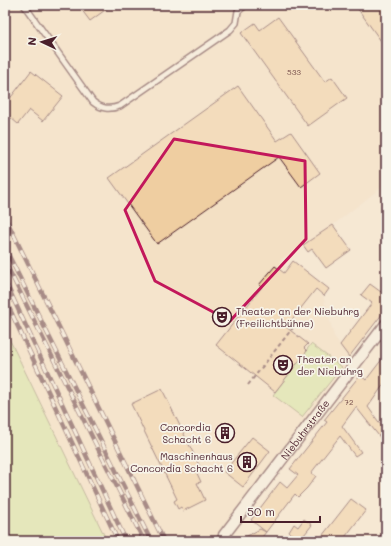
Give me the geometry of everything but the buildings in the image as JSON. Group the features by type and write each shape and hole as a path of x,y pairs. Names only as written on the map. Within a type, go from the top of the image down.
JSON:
{"street":[{"name":"Niebuhrstraße","path":"224,538 386,324"}],"lane":[{"path":"24,5 93,102 99,107 106,109 120,106 230,30 236,23 238,11 246,5"}],"path":[{"path":"248,385 295,325"}],"highlighted area":[{"path":"174,139 305,161 306,239 230,321 155,281 125,210"}],"shaded area":[{"path":"5,5 386,5 386,184 333,225 279,261 323,296 334,336 352,361 351,367 214,541 107,541 5,330"}],"green space":[{"path":"5,330 107,541 5,541"},
{"path":"311,344 342,367 302,417 273,395"}],"railway":[{"path":"5,217 164,541"},
{"path":"5,248 151,541"},
{"path":"5,262 144,541"},
{"path":"5,281 126,541"},
{"path":"5,299 118,541"}],"place":[{"name":"Theater an der Niebuhrg (Freilichtbühne)","path":"222,317"},
{"name":"Theater an der Niebuhrg","path":"283,365"},
{"name":"Concordia Schacht 6","path":"225,433"},
{"name":"Maschinenhaus Concordia Schacht 6","path":"247,462"}]}
